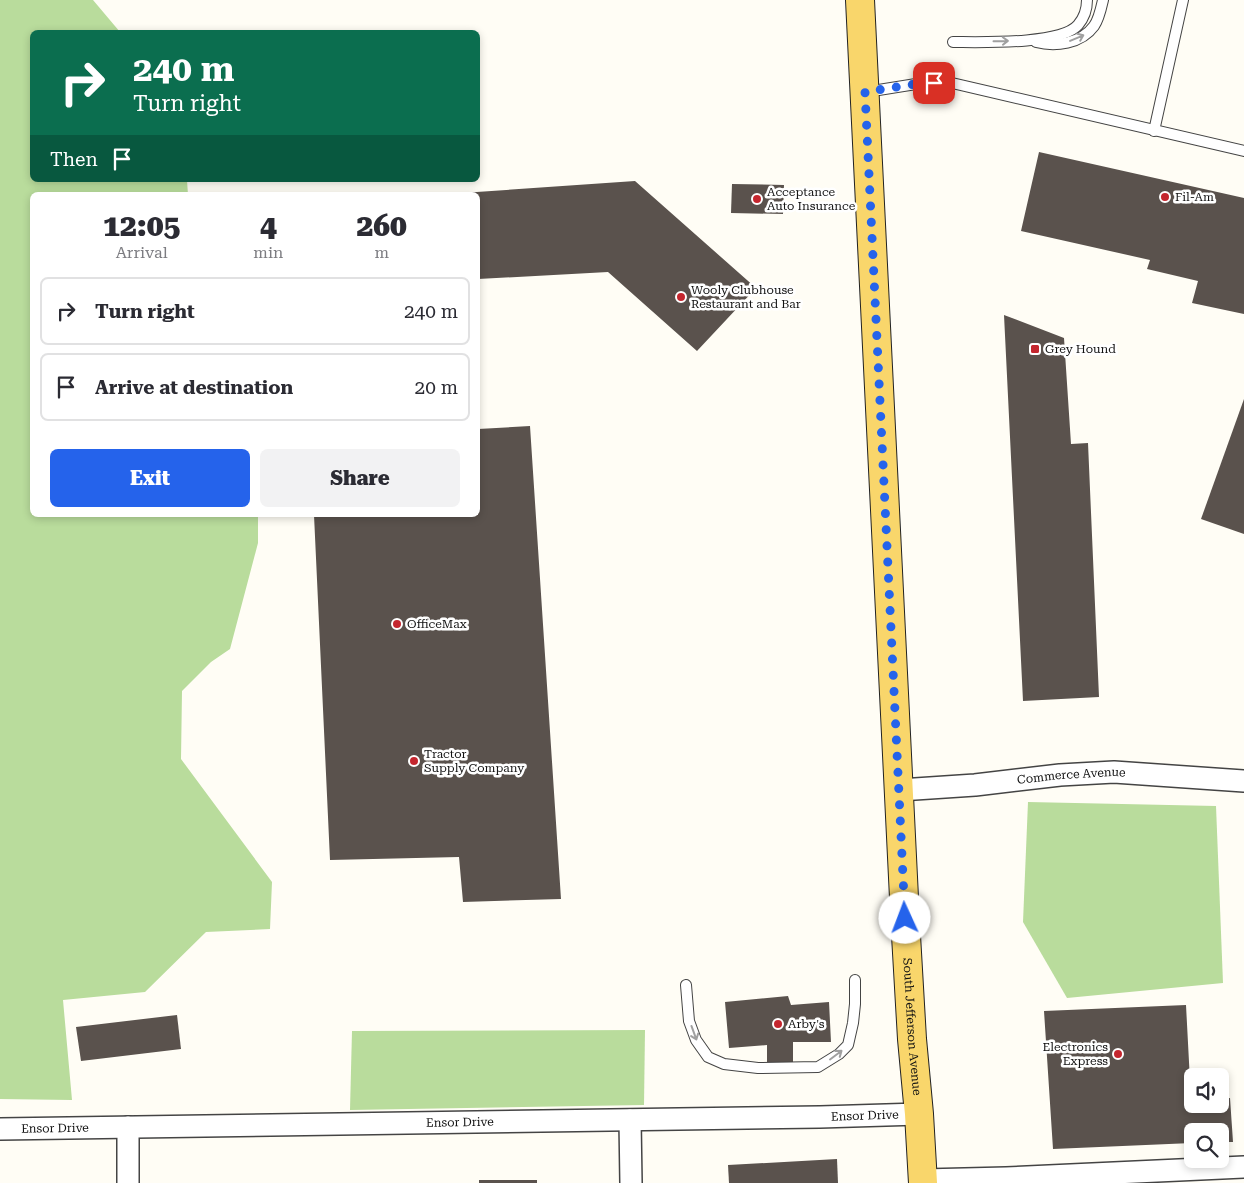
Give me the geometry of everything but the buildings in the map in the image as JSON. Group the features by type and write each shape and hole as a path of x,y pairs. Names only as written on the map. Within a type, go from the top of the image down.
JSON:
{"main road":[{"name":"South Jefferson Avenue","path":"860,0 911,1030 920,1114 923,1182"}],"street":[{"name":"Commerce Avenue","path":"900,790 974,785 1060,775 1114,772 1244,781"},
{"name":"Ensor Drive","path":"0,1129 920,1114"},
{"path":"630,1120 631,1183"},
{"path":"128,1127 128,1183"},
{"path":"923,1182 1244,1167"}],"lane":[{"path":"953,42 1030,41 1063,34 1077,27 1084,16 1087,0"},
{"path":"1030,41 1044,44 1061,44 1081,38 1094,27 1101,12 1103,0"},
{"path":"1154,131 1183,0"},
{"path":"865,92 916,84 952,83 1244,151"},
{"path":"686,985 690,1021 696,1040 708,1057 724,1064 758,1068 818,1067 839,1054 848,1045 853,1023 855,980"}],"green space":[{"path":"0,0 93,0 118,30 30,30 30,182 187,182 188,192 30,192 30,517 258,517 258,543 230,649 211,662 182,691 181,759 272,882 270,929 206,932 145,992 63,1000 72,1100 0,1099"},
{"path":"1028,802 1216,806 1223,983 1067,998 1023,922"},
{"path":"645,1030 644,1105 350,1110 352,1031"}],"place":[{"name":"Fil-Am","path":"1165,197"},
{"name":"Acceptance Auto Insurance","path":"757,199"},
{"name":"Wooly Clubhouse Restaurant and Bar","path":"681,297"},
{"name":"Grey Hound","path":"1035,349"},
{"name":"OfficeMax","path":"397,624"},
{"name":"Tractor Supply Company","path":"414,761"},
{"name":"Arby's","path":"778,1024"},
{"name":"Electronics Express","path":"1118,1054"}],"route":[{"path":"905,918 865,92 934,83"}]}
